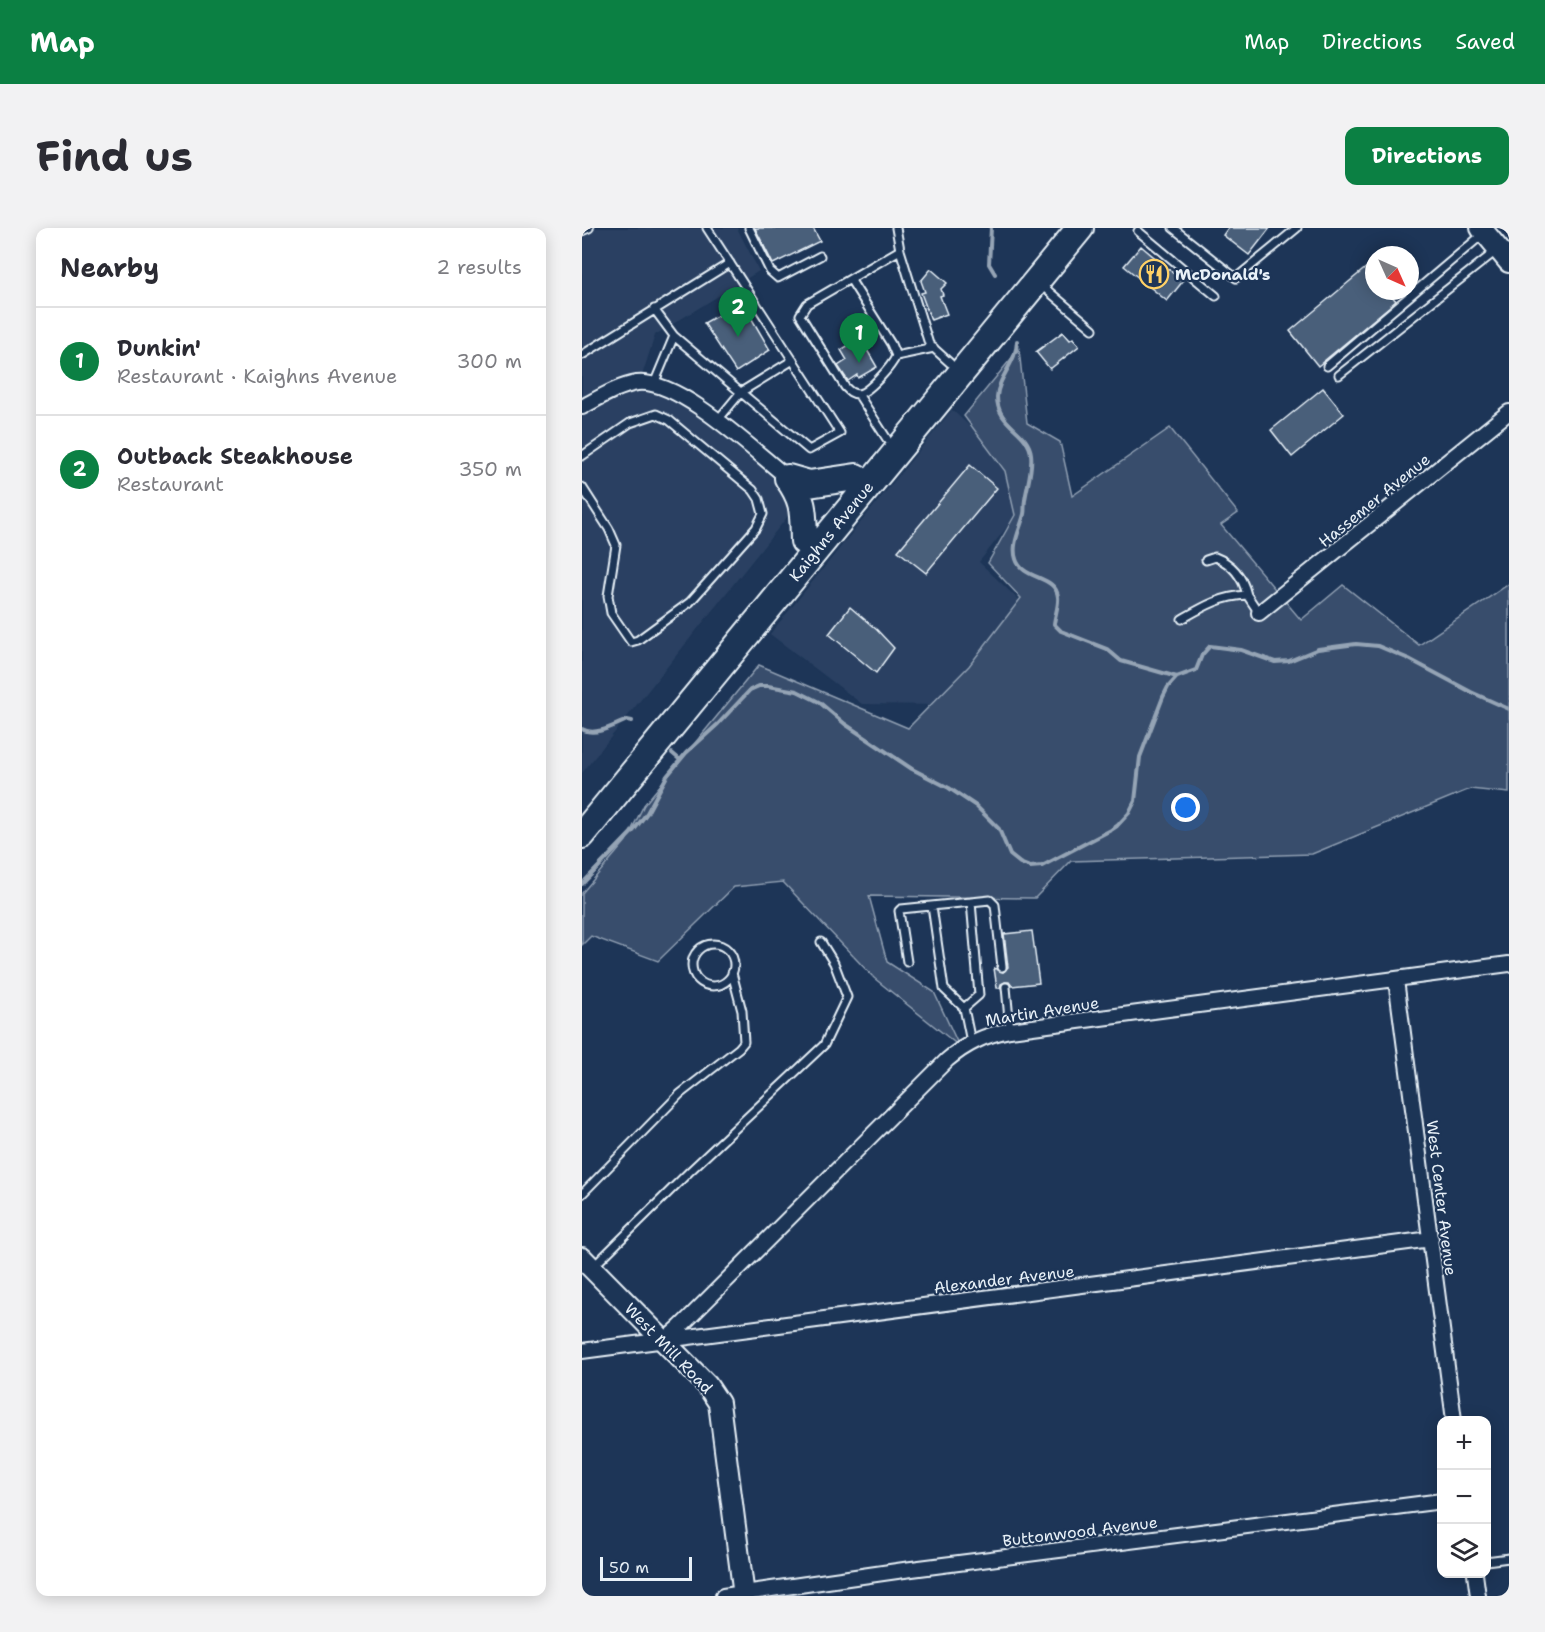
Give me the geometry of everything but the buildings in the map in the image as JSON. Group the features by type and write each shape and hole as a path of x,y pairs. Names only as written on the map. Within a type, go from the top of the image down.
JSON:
{"highway":[{"name":"Kaighns Avenue","path":"582,810 887,439 942,356 1058,228"},
{"name":"Kaighns Avenue","path":"582,835 1080,228"},
{"path":"788,478 808,484 856,477"},
{"path":"788,478 799,494 804,541"}],"street":[{"path":"1485,230 1504,256"},
{"path":"582,407 624,387 637,383 654,384 678,393 788,478"},
{"name":"Hassemer Avenue","path":"1259,613 1509,412"},
{"name":"Martin Avenue","path":"664,1341 947,1060 971,1042 985,1035 1509,964"},
{"name":"West Center Avenue","path":"1396,980 1453,1416"},
{"name":"Alexander Avenue","path":"582,1351 1431,1239"},
{"name":"West Mill Road","path":"587,1263 707,1385 719,1403 744,1595"},
{"name":"Buttonwood Avenue","path":"723,1596 1437,1502"},
{"path":"1476,1578 1478,1596"}],"lane":[{"path":"582,231 589,228"},
{"path":"654,309 675,336 809,450 840,433 707,228"},
{"path":"748,228 770,272 778,278 820,256"},
{"path":"896,228 900,250 929,344 942,356"},
{"path":"1173,228 1236,278 1297,228"},
{"path":"1327,366 1485,230"},
{"path":"1138,231 1216,296"},
{"path":"896,356 891,365 866,391 854,394 845,387 800,315 807,304 900,250"},
{"path":"1339,375 1504,256"},
{"path":"582,355 730,263"},
{"path":"850,279 896,356"},
{"path":"1036,281 1093,329"},
{"path":"654,384 675,336"},
{"path":"896,356 942,356"},
{"path":"717,421 741,392 793,360"},
{"path":"858,394 887,439"},
{"path":"582,456 630,423 656,414 669,420 753,490 759,499 763,514 756,528 690,602 638,640 631,642 611,613 608,596 616,546 609,529 582,487"},
{"path":"1206,560 1215,557 1235,570 1241,579 1246,595 1259,613"},
{"path":"1182,619 1221,599 1246,595"},
{"path":"907,962 899,911 901,909 990,900 995,905 1002,967"},
{"path":"964,1008 979,994 971,902"},
{"path":"932,906 944,989 964,1008 971,1042"},
{"path":"587,1263 689,1172 824,1045 847,996 834,963 821,942"},
{"path":"582,1194 680,1094 744,1042 742,1011 732,973 734,966 730,953 719,945 706,945 700,949 693,960 693,974 703,984 710,986 723,983 732,973"},
{"path":"1006,987 1010,1030"},
{"path":"1491,1560 1509,1558"}],"shaded area":[{"path":"582,228 737,228 759,271 655,335 637,391 649,383 663,386 788,478 788,516 582,773"},
{"path":"1019,349 1027,423 1060,442 1072,496 1170,428 1238,513 1221,525 1301,620 1343,585 1419,645 1509,584 1509,793 1470,789 1312,854 1071,861 1035,898 869,896 887,962 934,992 959,1046 874,978 783,882 734,887 658,961 591,936 582,945 582,893 626,841 644,805 759,665 908,728 969,666 1021,598 988,563 1015,515 1005,471 964,416"},
{"path":"952,410 1010,463 1019,512 979,562 1026,607 943,705 862,704 770,634"}],"waterway":[{"path":"991,228 989,264 995,274"},
{"path":"1017,341 1014,356 997,397 1002,415 1024,439 1031,454 1024,512 1015,548 1019,566 1056,590 1058,600 1054,624 1061,631 1107,649 1121,661 1177,677"},
{"path":"582,884 634,830 647,813 667,776 686,753 750,690 759,686 797,691 819,702 845,724 912,769 949,788 976,806 999,829 1010,855 1030,867 1042,866 1111,830 1129,813 1135,801 1140,757 1163,697 1177,677 1196,670 1202,655 1210,646 1241,650 1275,662 1289,661 1318,649 1356,644 1378,646 1509,709"},
{"path":"582,729 593,732 627,720 632,721"},
{"path":"672,753 679,759"}],"place":[{"name":"McDonald's","path":"1154,274"},
{"name":"Outback Steakhouse","path":"738,337"},
{"name":"Dunkin'","path":"859,363"}]}
